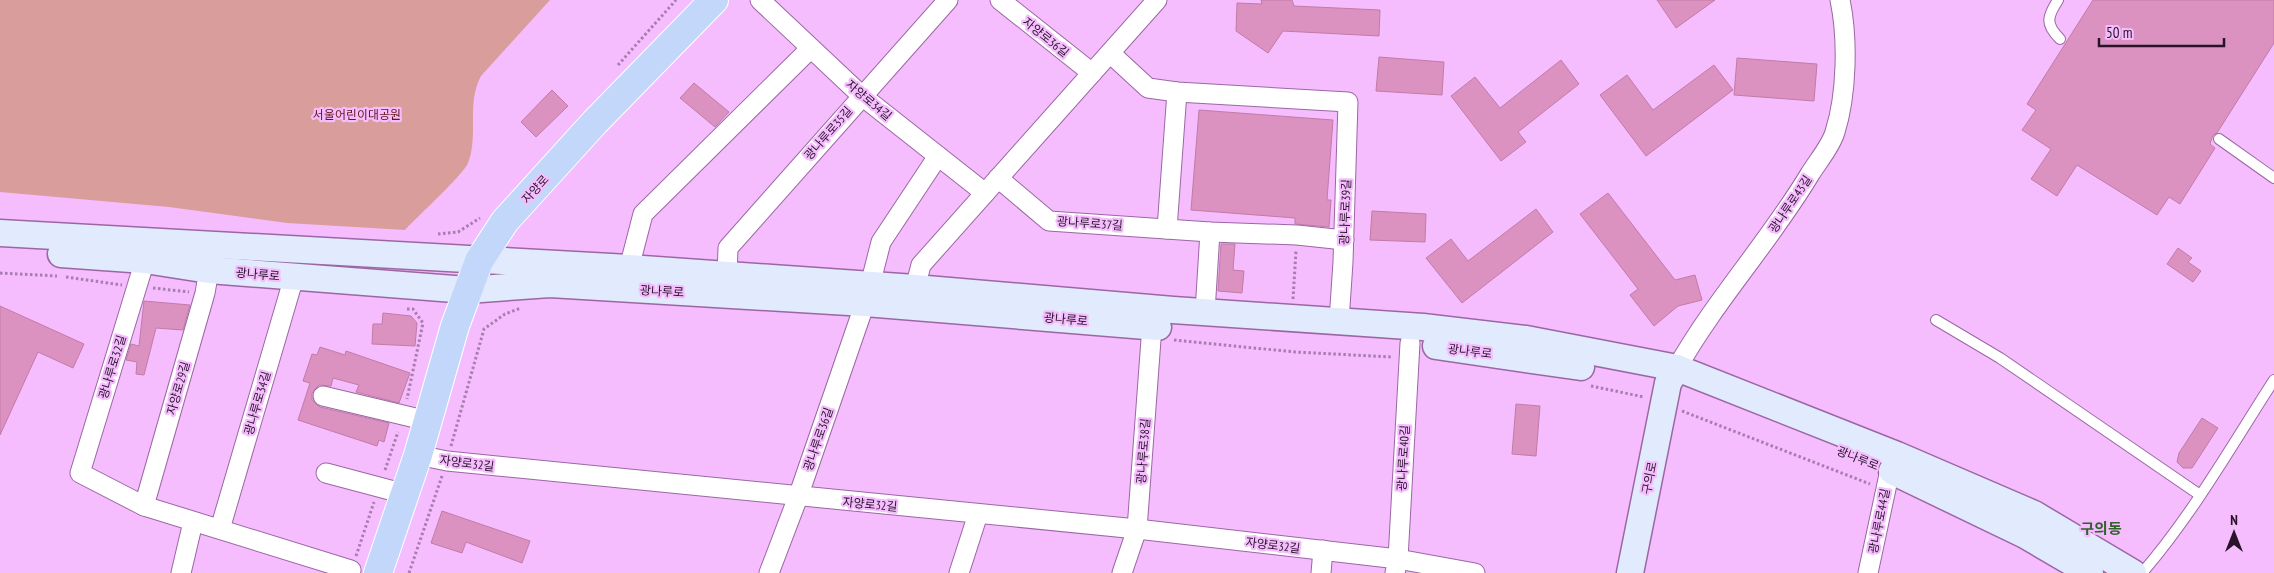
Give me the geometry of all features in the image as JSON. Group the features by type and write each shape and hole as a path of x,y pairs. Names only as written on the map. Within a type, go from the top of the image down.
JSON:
{"main road":[{"name":"자양로","path":"378,573 418,455 416,418 479,261 505,221 595,122 714,0"},
{"name":"광나루로","path":"0,233 727,274 1151,333 1409,350 1608,371 1669,385 1887,480 2025,534 2090,573"},
{"name":"광나루로","path":"0,250 145,260 209,270 467,290 550,284 867,294 915,288 1206,312 1423,327 1526,339 1923,466 2034,514 2133,573"},
{"name":"구의로","path":"1630,573 1669,385"}],"street":[{"name":"자양로34길","path":"760,0 862,96 985,193"},
{"name":"광나루로35길","path":"727,274 728,248 948,0"},
{"name":"자양로36길","path":"1000,0 1092,73"},
{"path":"915,288 921,265 1157,0"},
{"name":"광나루로43길","path":"1669,385 1728,290 1794,203 1835,133 1842,97 1843,79 1844,43 1840,0"},
{"name":"광나루로","path":"629,268 643,214 810,49"},
{"path":"1110,53 1148,88 1177,92 1167,228"},
{"name":"광나루로39길","path":"1177,92 1348,102 1344,240 1339,321"},
{"path":"867,294 881,242 938,156"},
{"name":"광나루로37길","path":"998,178 1049,221 1210,232 1297,235 1344,240"},
{"path":"1206,312 1210,232"},
{"name":"광나루로32길","path":"144,506 80,473 145,260"},
{"name":"자양로29길","path":"144,506 205,293 209,270"},
{"name":"광나루로34길","path":"220,529 294,277"},
{"name":"광나루로36길","path":"769,573 798,497 867,294"},
{"name":"광나루로38길","path":"1122,573 1137,529 1151,333"},
{"name":"광나루로40길","path":"1396,566 1409,350"},
{"path":"322,396 416,418"},
{"name":"자양로32길","path":"418,455 447,461 1137,529 1323,550 1396,566 1473,573"},
{"path":"326,473 405,494"},
{"name":"광나루로44길","path":"1868,573 1887,480"},
{"path":"144,506 351,570"},
{"path":"959,573 978,514"},
{"path":"181,573 193,522"},
{"path":"1321,573 1323,550"}],"lane":[{"path":"2058,0 2051,11 2049,19 2051,29 2060,38"},
{"path":"2220,139 2274,178"},
{"path":"1936,320 2008,363 2200,495"},
{"path":"2142,573 2157,556 2200,495 2274,380"}],"path":[{"path":"1293,302 1297,235"},
{"path":"409,573 447,461 484,330 505,314 522,308"},
{"path":"351,570 379,488 416,418 423,323 413,309"},
{"path":"1151,333 1172,340 1295,352 1409,350"},
{"path":"1585,385 1640,396 1669,385 1887,480"}],"green space":[{"name":"서울어린이대공원","path":"0,0 550,0 481,76 474,97 473,141 465,169 405,230 287,223 169,207 0,192"}],"building":[{"path":"1261,0 1292,0 1294,6 1380,10 1379,36 1283,31 1268,53 1236,31 1237,3 1262,4"},
{"path":"1657,0 1715,0 1676,28"},
{"path":"2093,0 2274,0 2274,43 2217,133 2213,135 2210,144 2215,148 2180,204 2169,197 2157,215 2077,165 2057,196 2031,179 2051,149 2022,130 2036,110 2027,104"},
{"path":"1379,57 1444,62 1442,95 1376,91"},
{"path":"1737,58 1817,64 1814,101 1734,95"},
{"path":"1561,60 1579,84 1518,132 1526,142 1501,161 1451,96 1475,77 1500,108"},
{"path":"1714,65 1733,90 1646,156 1600,95 1627,75 1653,110"},
{"path":"694,83 729,112 715,127 680,98"},
{"path":"552,90 568,106 536,137 521,122"},
{"path":"1199,110 1333,120 1327,200 1331,200 1329,227 1295,224 1295,218 1191,210"},
{"path":"1608,193 1675,280 1695,275 1702,300 1678,306 1654,326 1630,295 1638,289 1580,214"},
{"path":"1536,209 1553,232 1462,303 1426,258 1451,239 1468,261"},
{"path":"1372,211 1426,214 1425,242 1370,240"},
{"path":"1221,244 1235,244 1233,270 1244,271 1242,293 1218,291"},
{"path":"2178,248 2192,258 2188,262 2201,271 2193,282 2167,264"},
{"path":"144,301 190,305 183,330 156,328 144,375 136,374 137,362 126,360 131,344 139,346"},
{"path":"0,306 84,344 73,368 38,352 0,435"},
{"path":"383,313 411,316 417,323 415,346 372,344 373,324 382,324"},
{"path":"320,347 345,355 346,351 410,373 399,403 356,392 359,385 333,378 331,386 319,385 312,393 312,400 320,407 389,423 384,442 379,440 377,446 298,420 310,383 303,381 312,354 317,355"},
{"path":"1516,404 1540,406 1536,456 1512,454"},
{"path":"2202,418 2218,428 2192,468 2183,468 2177,462 2179,453"},
{"path":"442,511 530,541 522,563 466,542 462,553 431,543"}],"district":[{"name":"구의동","path":"2101,528"}]}
